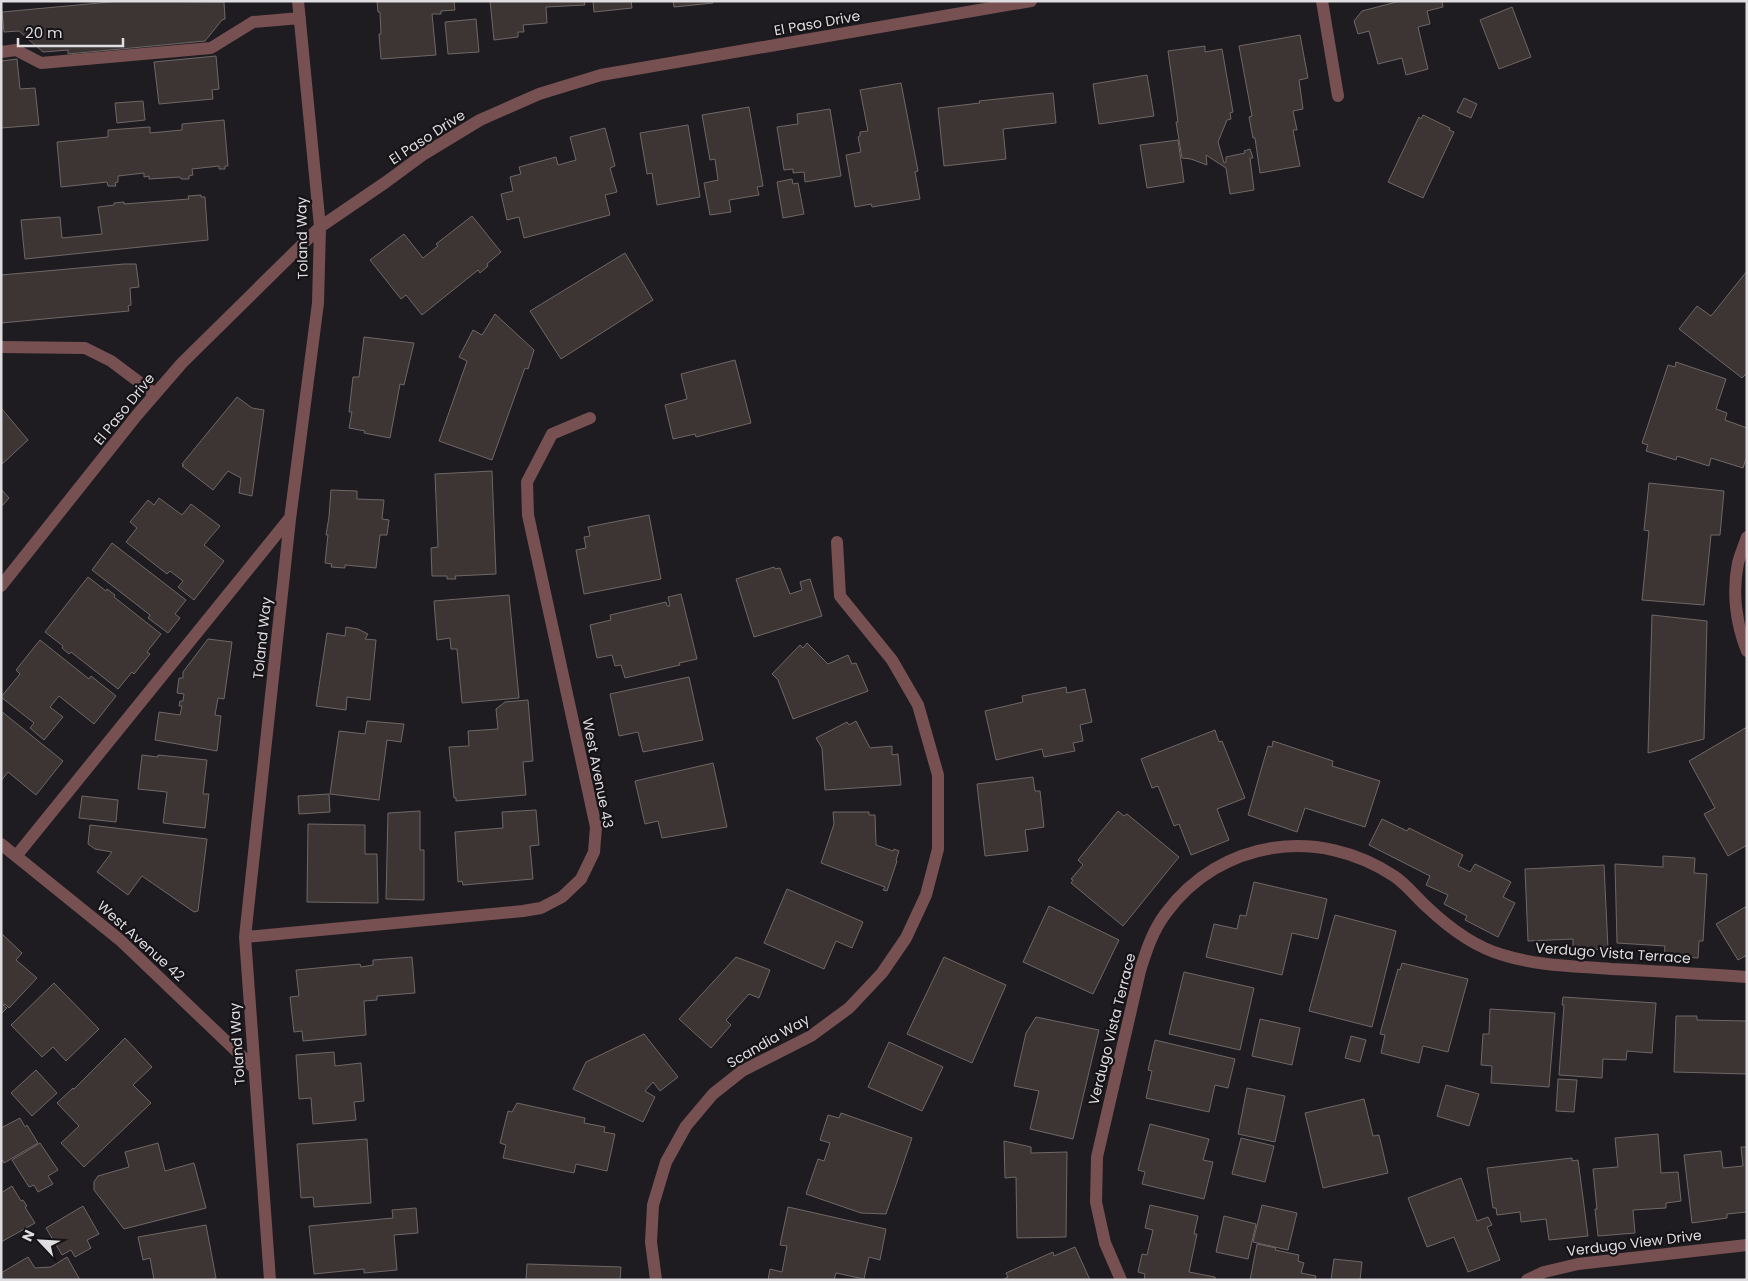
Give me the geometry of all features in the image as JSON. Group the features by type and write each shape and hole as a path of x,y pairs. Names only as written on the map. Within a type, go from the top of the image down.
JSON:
{"street":[{"name":"Toland Way","path":"270,1280 245,937 290,519 318,302 320,226 298,1"},
{"name":"El Paso Drive","path":"1,586 182,363 320,226 424,154 480,120 539,94 601,75 1031,1"},
{"path":"1322,1 1338,96"},
{"path":"1,52 16,50 41,63 211,48 253,22 300,18"},
{"path":"1,347 85,348 111,361 155,394"},
{"name":"West Avenue 43","path":"245,937 524,912 541,908 562,897 581,878 594,852 596,827 528,515 527,482 552,434 590,418"},
{"path":"17,855 290,519"},
{"path":"1747,538 1738,564 1735,599 1740,634 1747,651"},
{"name":"Scandia Way","path":"656,1280 651,1242 654,1205 666,1162 686,1126 713,1094 742,1071 811,1036 849,1008 882,973 906,938 922,904 938,849 938,776 918,705 892,660 840,596 837,542"},
{"name":"West Avenue 42","path":"1,844 120,940 254,1068"},
{"name":"Verdugo Vista Terrace","path":"1121,1280 1105,1243 1096,1202 1097,1157 1140,971 1149,943 1165,913 1192,884 1221,865 1252,852 1288,845 1325,847 1364,859 1395,877 1435,915 1467,939 1501,955 1538,964 1747,977"},
{"name":"Verdugo View Drive","path":"1527,1280 1544,1272 1578,1264 1747,1245"}],"building":[{"path":"121,1 224,2 225,19 222,20 205,41 68,54 68,50 43,52 19,31 4,32 2,12"},
{"path":"377,1 454,1 455,10 441,11 441,14 432,14 436,55 381,59 380,12 378,12"},
{"path":"490,1 584,1 585,5 546,7 547,23 523,25 524,32 518,32 518,37 494,40"},
{"path":"593,1 631,1 632,8 594,12"},
{"path":"673,1 713,1 713,3 674,7"},
{"path":"1400,1 1442,1 1443,7 1427,11 1430,24 1418,27 1428,69 1406,75 1402,58 1378,64 1369,31 1358,34 1354,21 1362,11"},
{"path":"1512,7 1531,57 1499,69 1480,20"},
{"path":"476,19 479,52 448,54 445,22"},
{"path":"1300,35 1308,78 1299,80 1303,109 1293,111 1297,130 1293,130 1300,166 1260,173 1255,138 1253,138 1249,117 1252,116 1239,46"},
{"path":"1205,46 1205,52 1222,49 1233,112 1230,113 1231,119 1227,120 1218,142 1224,163 1226,162 1226,157 1245,153 1244,151 1250,149 1253,158 1250,158 1254,190 1230,194 1226,168 1206,155 1207,165 1182,158 1168,51"},
{"path":"216,56 219,89 212,90 213,99 159,104 154,62"},
{"path":"17,59 20,89 35,88 39,125 1,128 1,61"},
{"path":"1147,75 1154,116 1099,124 1093,84"},
{"path":"901,83 918,171 915,172 920,199 872,207 871,204 855,207 846,155 861,152 858,137 860,132 868,131 860,90"},
{"path":"1053,93 1056,123 1003,129 1006,159 944,166 938,108 980,103 979,101"},
{"path":"1464,98 1477,104 1471,118 1457,112"},
{"path":"143,101 145,120 117,123 115,103"},
{"path":"749,107 763,186 757,187 759,195 729,200 731,212 710,215 704,183 718,180 715,159 710,160 702,115"},
{"path":"830,109 841,176 805,182 804,172 793,173 793,169 784,170 777,127 798,124 797,114"},
{"path":"1423,115 1450,128 1449,130 1454,132 1423,198 1388,182 1419,117 1421,119"},
{"path":"224,120 228,166 225,166 225,169 219,169 219,166 192,169 193,175 189,176 189,179 181,179 180,177 149,179 149,176 144,177 144,173 118,176 118,182 115,183 116,186 108,186 107,182 61,187 57,142 108,137 108,130 150,127 150,133 182,130 182,124"},
{"path":"688,125 700,197 657,205 652,173 647,174 640,133"},
{"path":"605,128 615,166 610,168 617,192 605,195 610,215 524,238 519,217 507,220 501,194 513,191 510,177 521,174 519,167 556,157 558,165 576,160 570,137"},
{"path":"1178,140 1184,182 1147,188 1140,145"},
{"path":"792,179 793,184 798,183 804,214 783,218 777,182"},
{"path":"201,195 201,197 205,197 208,240 25,259 21,220 60,217 62,238 102,234 98,207 124,202 124,204 189,199 188,196"},
{"path":"472,216 501,252 480,273 478,270 422,315 406,295 401,299 370,260 404,234 423,258 438,246 436,244"},
{"path":"625,253 653,300 561,359 530,311"},
{"path":"136,264 139,287 130,288 131,305 128,306 129,311 1,323 1,275"},
{"path":"1747,271 1747,375 1742,378 1679,329 1697,306 1711,316"},
{"path":"495,314 534,350 528,369 525,368 492,460 439,441 467,361 459,357 473,330 482,335"},
{"path":"364,337 414,343 404,385 400,384 390,438 349,428 352,412 349,412 353,377 359,377"},
{"path":"735,360 751,423 696,437 695,434 673,439 665,405 687,399 681,374"},
{"path":"1676,362 1726,379 1716,409 1727,413 1725,420 1747,428 1747,456 1743,468 1711,458 1709,466 1677,456 1676,460 1646,451 1648,445 1642,443 1668,365 1675,367"},
{"path":"237,397 252,408 264,410 252,496 239,493 241,478 228,471 213,490 182,466"},
{"path":"1,408 28,440 1,465"},
{"path":"492,471 496,574 455,576 456,579 447,579 447,576 432,576 431,548 438,547 435,474"},
{"path":"1649,483 1724,491 1720,535 1711,535 1704,605 1642,600 1649,531 1644,530"},
{"path":"1,489 9,498 1,507"},
{"path":"331,490 357,491 357,499 384,500 382,519 389,520 387,535 380,535 376,568 345,565 345,568 331,567 332,564 325,563"},
{"path":"159,498 182,515 191,504 220,526 204,545 224,561 194,600 178,587 183,581 170,571 167,574 126,542 137,528 130,522 148,500 154,505"},
{"path":"649,515 661,579 584,594 576,550 586,548 584,537 590,536 588,527"},
{"path":"112,543 186,600 175,614 180,618 168,633 148,618 150,615 92,570"},
{"path":"774,567 775,569 780,568 790,594 802,590 800,582 810,579 822,616 754,637 736,579"},
{"path":"88,577 106,591 107,589 115,595 114,597 161,634 147,652 150,654 134,674 132,672 118,689 71,652 69,654 62,648 63,646 45,632"},
{"path":"681,594 697,659 625,678 621,665 615,666 612,655 597,658 590,625 611,620 610,615 666,602 667,606 670,606 668,597"},
{"path":"509,595 519,698 462,703 457,649 451,649 450,638 437,640 434,601"},
{"path":"1652,615 1707,621 1704,739 1648,753"},
{"path":"346,627 358,629 368,634 365,639 376,640 370,700 347,697 346,710 316,706 327,633 345,636"},
{"path":"208,639 232,642 224,699 218,698 215,715 221,716 217,751 155,740 159,712 180,715 182,706 179,706 180,701 183,701 184,694 177,693 179,678 183,678 183,672"},
{"path":"40,640 89,679 91,676 116,696 94,724 59,696 50,707 63,717 44,740 30,728 34,723 1,697 20,674 16,670"},
{"path":"807,643 828,664 848,655 852,664 856,663 868,691 793,719 778,680 772,674 800,645 803,648"},
{"path":"689,677 703,740 643,752 638,732 619,736 610,694"},
{"path":"1066,687 1067,693 1085,689 1092,722 1080,725 1083,741 1073,743 1075,751 1044,757 1042,749 996,760 985,711 1023,702 1022,696"},
{"path":"528,700 533,761 523,762 526,795 456,801 456,798 454,798 449,747 469,746 468,731 498,729 496,709 505,702"},
{"path":"1,711 63,761 36,795 8,772 1,781"},
{"path":"367,721 404,724 401,742 387,740 379,800 330,794 339,731 365,734"},
{"path":"856,721 870,748 892,746 892,755 898,754 901,785 825,790 822,748 816,738 847,722 849,725"},
{"path":"1747,727 1747,845 1728,856 1704,814 1715,808 1689,761"},
{"path":"1215,730 1219,742 1222,741 1245,798 1217,809 1229,840 1191,855 1179,824 1174,826 1158,786 1152,788 1141,759"},
{"path":"1273,741 1333,761 1332,766 1380,781 1365,827 1305,808 1297,832 1248,815 1268,746 1272,747"},
{"path":"142,755 207,760 203,794 209,794 205,828 163,823 167,792 138,789"},
{"path":"713,763 727,827 662,838 658,821 645,824 635,781"},
{"path":"1033,777 1035,791 1040,791 1044,827 1025,830 1028,851 985,856 977,784"},
{"path":"329,794 330,812 299,814 298,796"},
{"path":"82,796 118,800 116,822 79,818"},
{"path":"536,810 539,845 530,846 533,879 463,885 462,881 458,882 455,832 503,828 502,812"},
{"path":"420,811 420,850 424,850 424,900 386,899 388,813"},
{"path":"1118,811 1124,816 1127,814 1179,857 1123,926 1071,883 1073,880 1071,879 1083,865 1078,860"},
{"path":"833,812 869,812 869,815 875,815 876,845 893,851 894,849 899,851 887,891 883,890 885,887 821,863 834,824"},
{"path":"1382,819 1407,831 1409,828 1463,855 1458,866 1470,872 1475,864 1511,882 1503,897 1515,903 1498,937 1465,920 1467,916 1444,904 1448,895 1426,885 1430,876 1369,845"},
{"path":"308,824 365,825 365,854 377,854 378,903 307,902"},
{"path":"90,825 207,839 198,911 194,912 142,876 128,895 97,872 112,852 95,849 88,844"},
{"path":"1663,856 1695,858 1694,873 1707,874 1703,941 1699,941 1698,958 1664,956 1665,946 1617,943 1615,864 1663,867"},
{"path":"1604,865 1608,949 1573,950 1573,939 1528,941 1525,869"},
{"path":"1254,882 1327,899 1318,939 1292,933 1282,975 1206,957 1214,924 1237,929 1240,915 1246,916"},
{"path":"787,889 863,922 852,948 836,941 824,969 764,943"},
{"path":"1049,906 1119,940 1093,994 1023,962"},
{"path":"1747,906 1747,955 1738,960 1716,924"},
{"path":"1335,915 1396,931 1372,1027 1309,1011"},
{"path":"1,933 22,953 16,960 37,978 9,1008 5,1004 3,1005 7,1008 1,1014"},
{"path":"412,957 415,993 377,996 377,1000 364,1001 366,1035 303,1041 302,1031 294,1032 290,997 299,996 296,970 360,964 361,967 373,965 373,960"},
{"path":"736,957 770,970 759,998 749,994 726,1020 731,1025 711,1048 679,1019"},
{"path":"944,957 1006,985 972,1063 907,1034"},
{"path":"1402,963 1468,979 1448,1052 1423,1046 1419,1063 1381,1053 1385,1035 1380,1034 1398,969 1400,970"},
{"path":"1184,972 1254,988 1240,1050 1169,1034"},
{"path":"54,983 99,1029 66,1061 53,1047 42,1057 11,1025"},
{"path":"1563,997 1656,1003 1652,1053 1627,1051 1626,1060 1603,1059 1602,1078 1559,1075"},
{"path":"1490,1009 1555,1013 1549,1087 1491,1083 1492,1066 1481,1065 1483,1034 1489,1034"},
{"path":"1676,1016 1697,1016 1697,1020 1747,1021 1747,1074 1674,1072"},
{"path":"1036,1017 1099,1030 1073,1139 1030,1129 1039,1091 1014,1086 1026,1033"},
{"path":"1260,1019 1300,1028 1292,1065 1252,1056"},
{"path":"644,1034 678,1077 660,1091 653,1082 645,1091 655,1097 643,1122 573,1089 586,1062"},
{"path":"1351,1036 1366,1040 1360,1062 1345,1058"},
{"path":"125,1038 152,1067 133,1085 151,1103 84,1167 61,1143 79,1126 57,1103 74,1089"},
{"path":"1155,1040 1235,1059 1228,1088 1215,1085 1209,1112 1146,1098 1152,1071 1148,1070"},
{"path":"889,1042 943,1067 922,1111 868,1087"},
{"path":"334,1052 335,1066 361,1063 364,1101 354,1102 356,1120 313,1124 311,1098 299,1099 296,1055"},
{"path":"36,1070 57,1093 32,1116 11,1093"},
{"path":"1558,1079 1577,1080 1574,1112 1556,1111"},
{"path":"1446,1085 1479,1094 1469,1126 1437,1116"},
{"path":"1247,1088 1285,1096 1275,1142 1238,1134"},
{"path":"1364,1099 1373,1136 1379,1135 1388,1173 1323,1188 1305,1113"},
{"path":"517,1103 585,1118 584,1123 605,1127 604,1132 615,1134 607,1171 576,1164 574,1173 503,1158 506,1145 500,1143 508,1111 512,1112"},
{"path":"841,1113 912,1138 886,1214 861,1213 806,1194 818,1159 824,1161 830,1143 820,1140 828,1115 839,1118"},
{"path":"20,1118 25,1127 27,1125 38,1143 4,1163 1,1158 1,1128"},
{"path":"1150,1124 1209,1139 1203,1160 1213,1162 1204,1199 1142,1184 1145,1172 1138,1170"},
{"path":"1658,1134 1661,1173 1678,1172 1681,1201 1666,1203 1666,1208 1633,1210 1635,1233 1598,1236 1593,1169 1618,1167 1615,1138"},
{"path":"1241,1138 1274,1146 1265,1182 1232,1174"},
{"path":"367,1139 371,1203 314,1207 313,1197 301,1198 297,1144"},
{"path":"1004,1141 1031,1147 1031,1153 1067,1152 1066,1237 1017,1238 1016,1177 1005,1178"},
{"path":"40,1143 58,1170 48,1176 53,1184 38,1192 34,1185 29,1187 12,1160"},
{"path":"158,1143 165,1171 194,1163 206,1208 124,1229 94,1190 94,1182 98,1176 129,1167 125,1152"},
{"path":"1741,1147 1747,1147 1747,1212 1727,1214 1727,1218 1692,1223 1684,1155 1721,1151 1723,1168 1743,1166"},
{"path":"1572,1158 1572,1161 1578,1160 1588,1236 1549,1240 1546,1219 1521,1222 1520,1212 1497,1215 1496,1208 1493,1208 1487,1168"},
{"path":"1461,1178 1477,1221 1488,1217 1492,1225 1487,1227 1500,1260 1468,1272 1454,1237 1427,1247 1408,1198"},
{"path":"12,1186 21,1201 23,1200 27,1206 25,1207 35,1223 1,1242 1,1193"},
{"path":"1150,1205 1198,1216 1194,1234 1197,1234 1189,1272 1215,1277 1215,1280 1144,1280 1145,1274 1138,1272 1142,1254 1147,1255 1153,1230 1145,1228"},
{"path":"1262,1205 1297,1213 1288,1250 1253,1242"},
{"path":"83,1206 99,1234 87,1240 91,1248 75,1257 71,1250 62,1255 46,1228"},
{"path":"788,1207 886,1229 880,1260 869,1257 864,1279 836,1273 834,1280 768,1280 770,1269 782,1272 787,1246 780,1245"},
{"path":"416,1208 418,1233 394,1235 397,1270 364,1273 364,1269 314,1274 309,1226 393,1218 392,1210"},
{"path":"1224,1216 1256,1224 1248,1259 1216,1252"},
{"path":"206,1225 216,1278 207,1280 154,1280 150,1258 143,1260 138,1237"},
{"path":"1257,1244 1299,1255 1298,1261 1304,1263 1301,1273 1316,1276 1315,1280 1250,1280"},
{"path":"1075,1247 1090,1280 1002,1280 1008,1277 1006,1273 1053,1252 1054,1256"},
{"path":"28,1257 35,1268 51,1267 67,1257 80,1280 1,1280 1,1273"},
{"path":"1334,1259 1362,1262 1360,1280 1331,1280"},
{"path":"527,1264 621,1267 620,1280 526,1280"}]}
